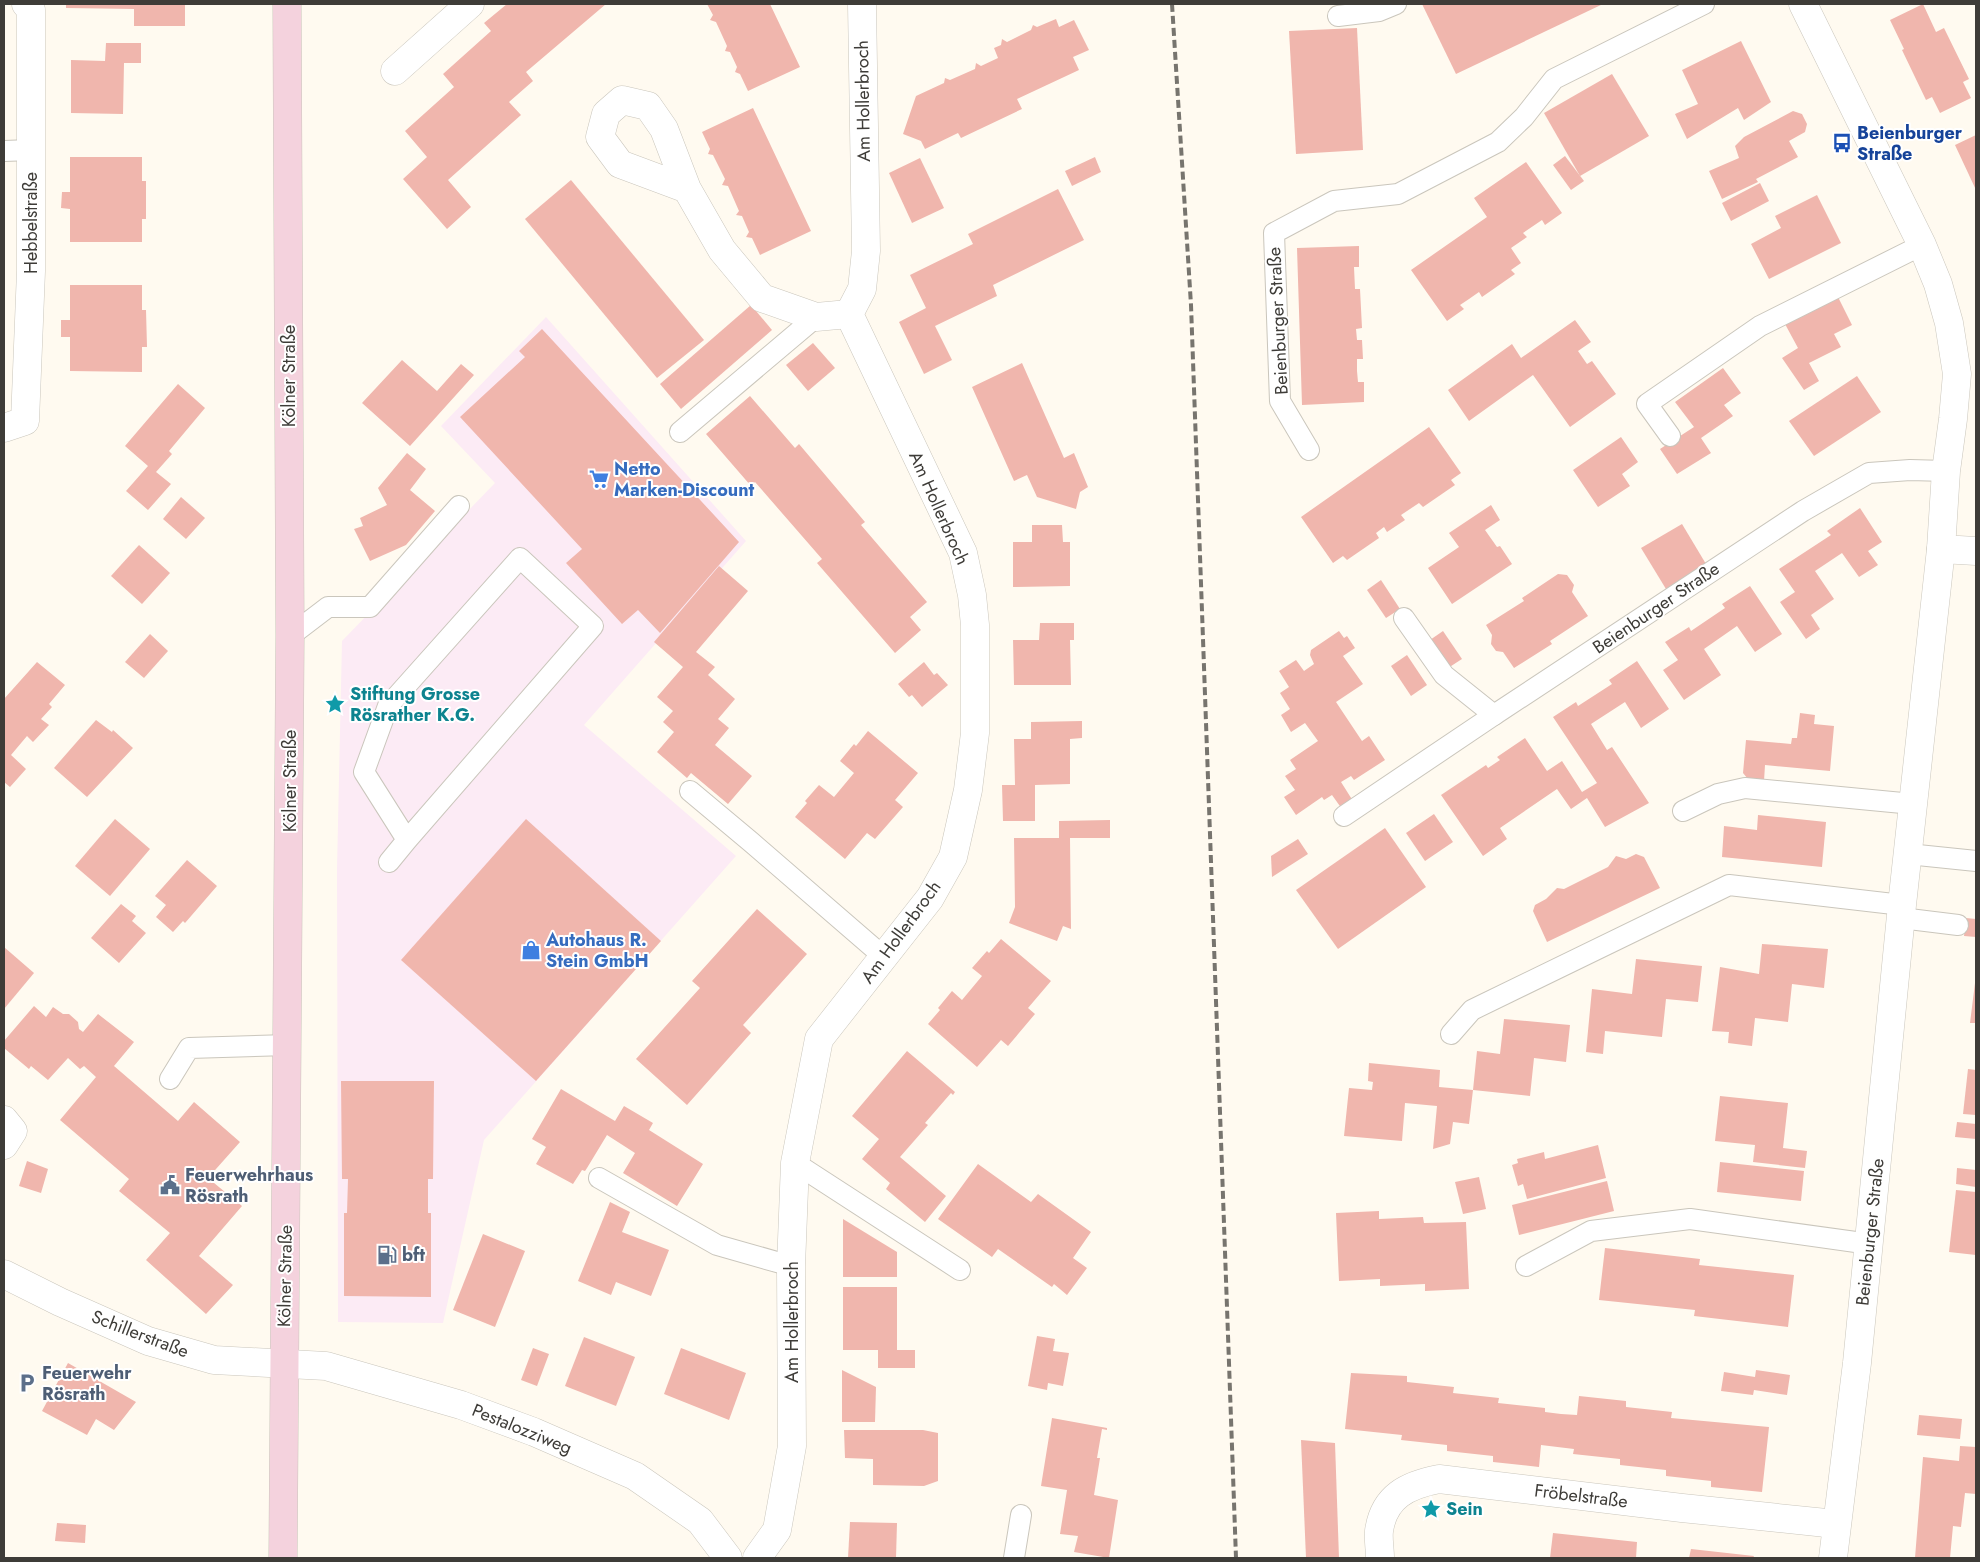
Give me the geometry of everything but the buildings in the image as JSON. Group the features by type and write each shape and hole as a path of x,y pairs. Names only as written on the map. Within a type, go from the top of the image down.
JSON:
{"main road":[{"name":"Kölner Straße","path":"283,1558 290,636 287,4"}],"street":[{"name":"Hebbelstraße","path":"4,428 25,421 31,271 31,10 26,4"},
{"path":"395,71 470,4"},
{"name":"Am Hollerbroch","path":"757,1558 776,1530 792,1446 791,1266 795,1163 819,1040 930,898 953,857 968,790 975,733 975,625 972,595 963,553 849,314 862,289 866,251 862,4"},
{"name":"Beienburger Straße","path":"1803,4 1922,245 1938,284 1949,323 1957,374 1870,1244 1832,1558"},
{"path":"686,189 722,250 762,298 816,317 849,314"},
{"path":"1941,549 1976,551"},
{"path":"4,1120 13,1131 4,1145"},
{"name":"Schillerstraße","path":"4,1274 60,1302 148,1340 214,1360 284,1364"},
{"name":"Pestalozziweg","path":"284,1364 326,1366 461,1404 534,1432 635,1476 700,1521 728,1558"},
{"name":"Fröbelstraße","path":"1380,1558 1379,1531 1385,1508 1400,1494 1420,1483 1440,1479 1836,1524"}],"lane":[{"path":"1338,16 1380,12 1396,4"},
{"name":"Beienburger Straße","path":"1309,450 1280,401 1274,233 1334,201 1398,194 1498,142 1524,117 1554,79 1704,4"},
{"path":"4,151 31,150"},
{"path":"1670,436 1647,404 1760,326 1922,245"},
{"path":"680,432 816,317"},
{"name":"Beienburger Straße","path":"1344,816 1802,511 1869,473 1910,470 1946,471"},
{"path":"290,636 328,607 370,607 459,506"},
{"path":"389,862 593,626 520,558 388,706 364,772 407,840"},
{"path":"1404,618 1444,675 1494,715"},
{"path":"1683,811 1718,794 1745,788 1913,804"},
{"path":"690,790 884,957"},
{"path":"1908,854 1976,861"},
{"path":"1451,1034 1472,1010 1730,885 1902,912 1958,925"},
{"path":"170,1079 188,1048 288,1045"},
{"path":"795,1163 960,1270"},
{"path":"599,1178 717,1246 791,1266"},
{"path":"1526,1266 1592,1231 1690,1219 1870,1244"},
{"path":"1014,1558 1021,1515"}],"shaded area":[{"path":"546,317 746,541 584,725 736,856 484,1140 443,1323 338,1322 337,869 342,641 495,483 441,426"}],"railway":[{"path":"1172,4 1191,305 1236,1558"}],"place":[{"name":"Beienburger Straße","path":"1842,143"},
{"name":"Netto Marken-Discount","path":"599,479"},
{"name":"Stiftung Grosse Rösrather K.G.","path":"335,704"},
{"name":"Autohaus R. Stein GmbH","path":"531,950"},
{"name":"Feuerwehrhaus Rösrath","path":"170,1185"},
{"name":"bft","path":"387,1255"},
{"name":"Feuerwehr Rösrath","path":"27,1383"},
{"name":"Sein","path":"1431,1509"}]}
